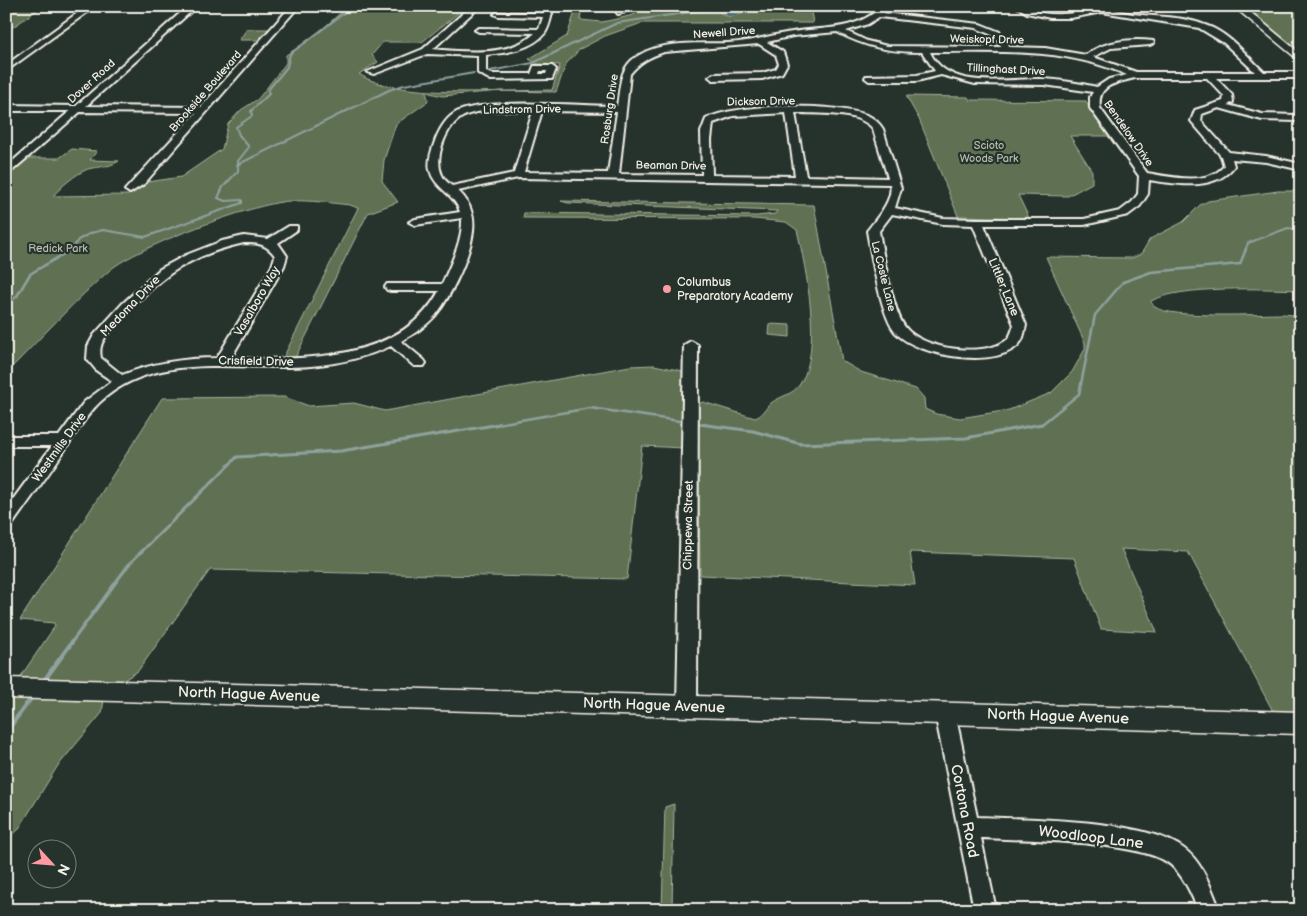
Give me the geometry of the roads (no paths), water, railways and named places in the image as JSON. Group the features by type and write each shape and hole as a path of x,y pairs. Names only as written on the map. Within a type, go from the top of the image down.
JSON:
{"main road":[{"path":"1237,6 1301,59"},
{"name":"North Hague Avenue","path":"27,688 1301,723"}],"street":[{"path":"6,69 92,6"},
{"name":"Dover Road","path":"6,173 193,6"},
{"name":"Brookside Boulevard","path":"130,190 140,182 295,6"},
{"path":"371,72 426,51 476,6"},
{"path":"426,51 482,53 519,47 542,31 550,6"},
{"path":"883,6 878,15 977,26 997,34 1008,50"},
{"path":"1020,6 1040,15 1064,17 1080,16 1101,10"},
{"path":"1092,6 1128,16 1181,21 1204,27 1220,36 1262,75"},
{"path":"498,14 547,15"},
{"name":"Newell Drive","path":"647,55 676,47 743,44 792,34 838,30 863,24 878,15"},
{"path":"479,30 542,31"},
{"name":"Weiskopf Drive","path":"838,30 856,40 873,46 924,50 1056,51 1089,56 1135,75"},
{"path":"713,77 762,76 779,71 782,67 780,54 760,41"},
{"path":"1089,56 1098,49 1110,46 1150,43"},
{"path":"924,50 933,66 942,72"},
{"path":"482,53 484,75 534,77"},
{"name":"Rosburg Drive","path":"613,177 626,74 632,63 647,55"},
{"path":"868,78 917,78 942,72"},
{"name":"Tillinghast Drive","path":"942,72 974,81 1043,82 1098,90"},
{"path":"1144,176 1188,181 1213,178 1228,169 1229,162 1226,155 1198,125 1195,118 1198,112 1221,106 1228,102 1228,95 1208,74"},
{"name":"Bendelow Drive","path":"889,210 943,220 1058,223 1105,218 1124,212 1136,204 1143,194 1144,176 1095,108 1094,97 1098,90 1112,81 1135,75 1301,75"},
{"path":"1221,106 1262,117 1296,118"},
{"path":"6,108 203,110"},
{"name":"Lindstrom Drive","path":"467,214 465,208 434,170 433,156 446,127 453,118 483,108 622,109"},
{"path":"518,175 538,108"},
{"name":"Dickson Drive","path":"708,178 706,126 711,118 734,111 847,113 872,121"},
{"path":"790,112 801,180"},
{"name":"La Coste Lane","path":"872,121 878,129 894,181 895,195 889,210 873,231 875,243 896,324 907,337 917,344"},
{"path":"1226,155 1266,158 1301,167"},
{"name":"Beaman Drive","path":"450,190 518,175 894,181"},
{"path":"415,222 467,214 466,235 448,288 429,315 393,341 419,363"},
{"name":"Littler Lane","path":"917,344 943,351 982,353 1004,349 1018,339 1020,325 977,222"},
{"path":"270,243 293,228"},
{"name":"Medoma Drive","path":"120,381 102,368 94,359 95,343 158,277 185,260 227,243 243,240 270,243"},
{"name":"Vasalboro Way","path":"222,361 278,266 281,256 277,247 270,243"},
{"path":"391,287 448,288"},
{"name":"Crisfield Drive","path":"120,381 163,364 184,361 310,362 338,358 393,341"},
{"name":"Chippewa Street","path":"687,706 691,345"},
{"name":"Westmills Drive","path":"6,520 82,413 98,396 120,381"},
{"path":"6,441 63,441"},
{"name":"Cortona Road","path":"945,713 985,910"},
{"name":"Woodloop Lane","path":"969,827 1056,832 1146,842 1159,846 1174,854 1185,864 1202,890 1209,910"}],"water":[{"path":"712,6 773,6 729,17"}],"waterway":[{"path":"238,165 238,161 249,147 239,135 236,127 252,116 251,111 269,94 268,90 287,67 290,54 353,6"},
{"path":"490,71 533,63 617,23 718,8"},
{"path":"238,165 389,90 404,85 474,73"},
{"path":"71,251 78,240 91,233 103,230 145,237 242,203 242,200 225,201 218,198 223,187 238,171 238,165"},
{"path":"1245,251 1248,243 1288,228 1301,230"},
{"path":"6,306 17,296 30,274 72,249"},
{"path":"1042,424 1079,394 1095,315 1123,282 1151,272 1240,264 1246,249"},
{"path":"492,425 590,408 686,422"},
{"path":"695,423 708,425"},
{"path":"71,643 130,563 237,457 341,451 500,424"},
{"path":"699,424 753,431 801,444 966,438 1042,424"},
{"path":"1037,425 1042,424"},
{"path":"43,682 72,642"},
{"path":"6,732 32,697"}],"place":[{"name":"Columbus Preparatory Academy","path":"667,289"}],"park label":[{"name":"Scioto Woods Park","path":"989,151"},
{"name":"Redick Park","path":"58,248"}]}
